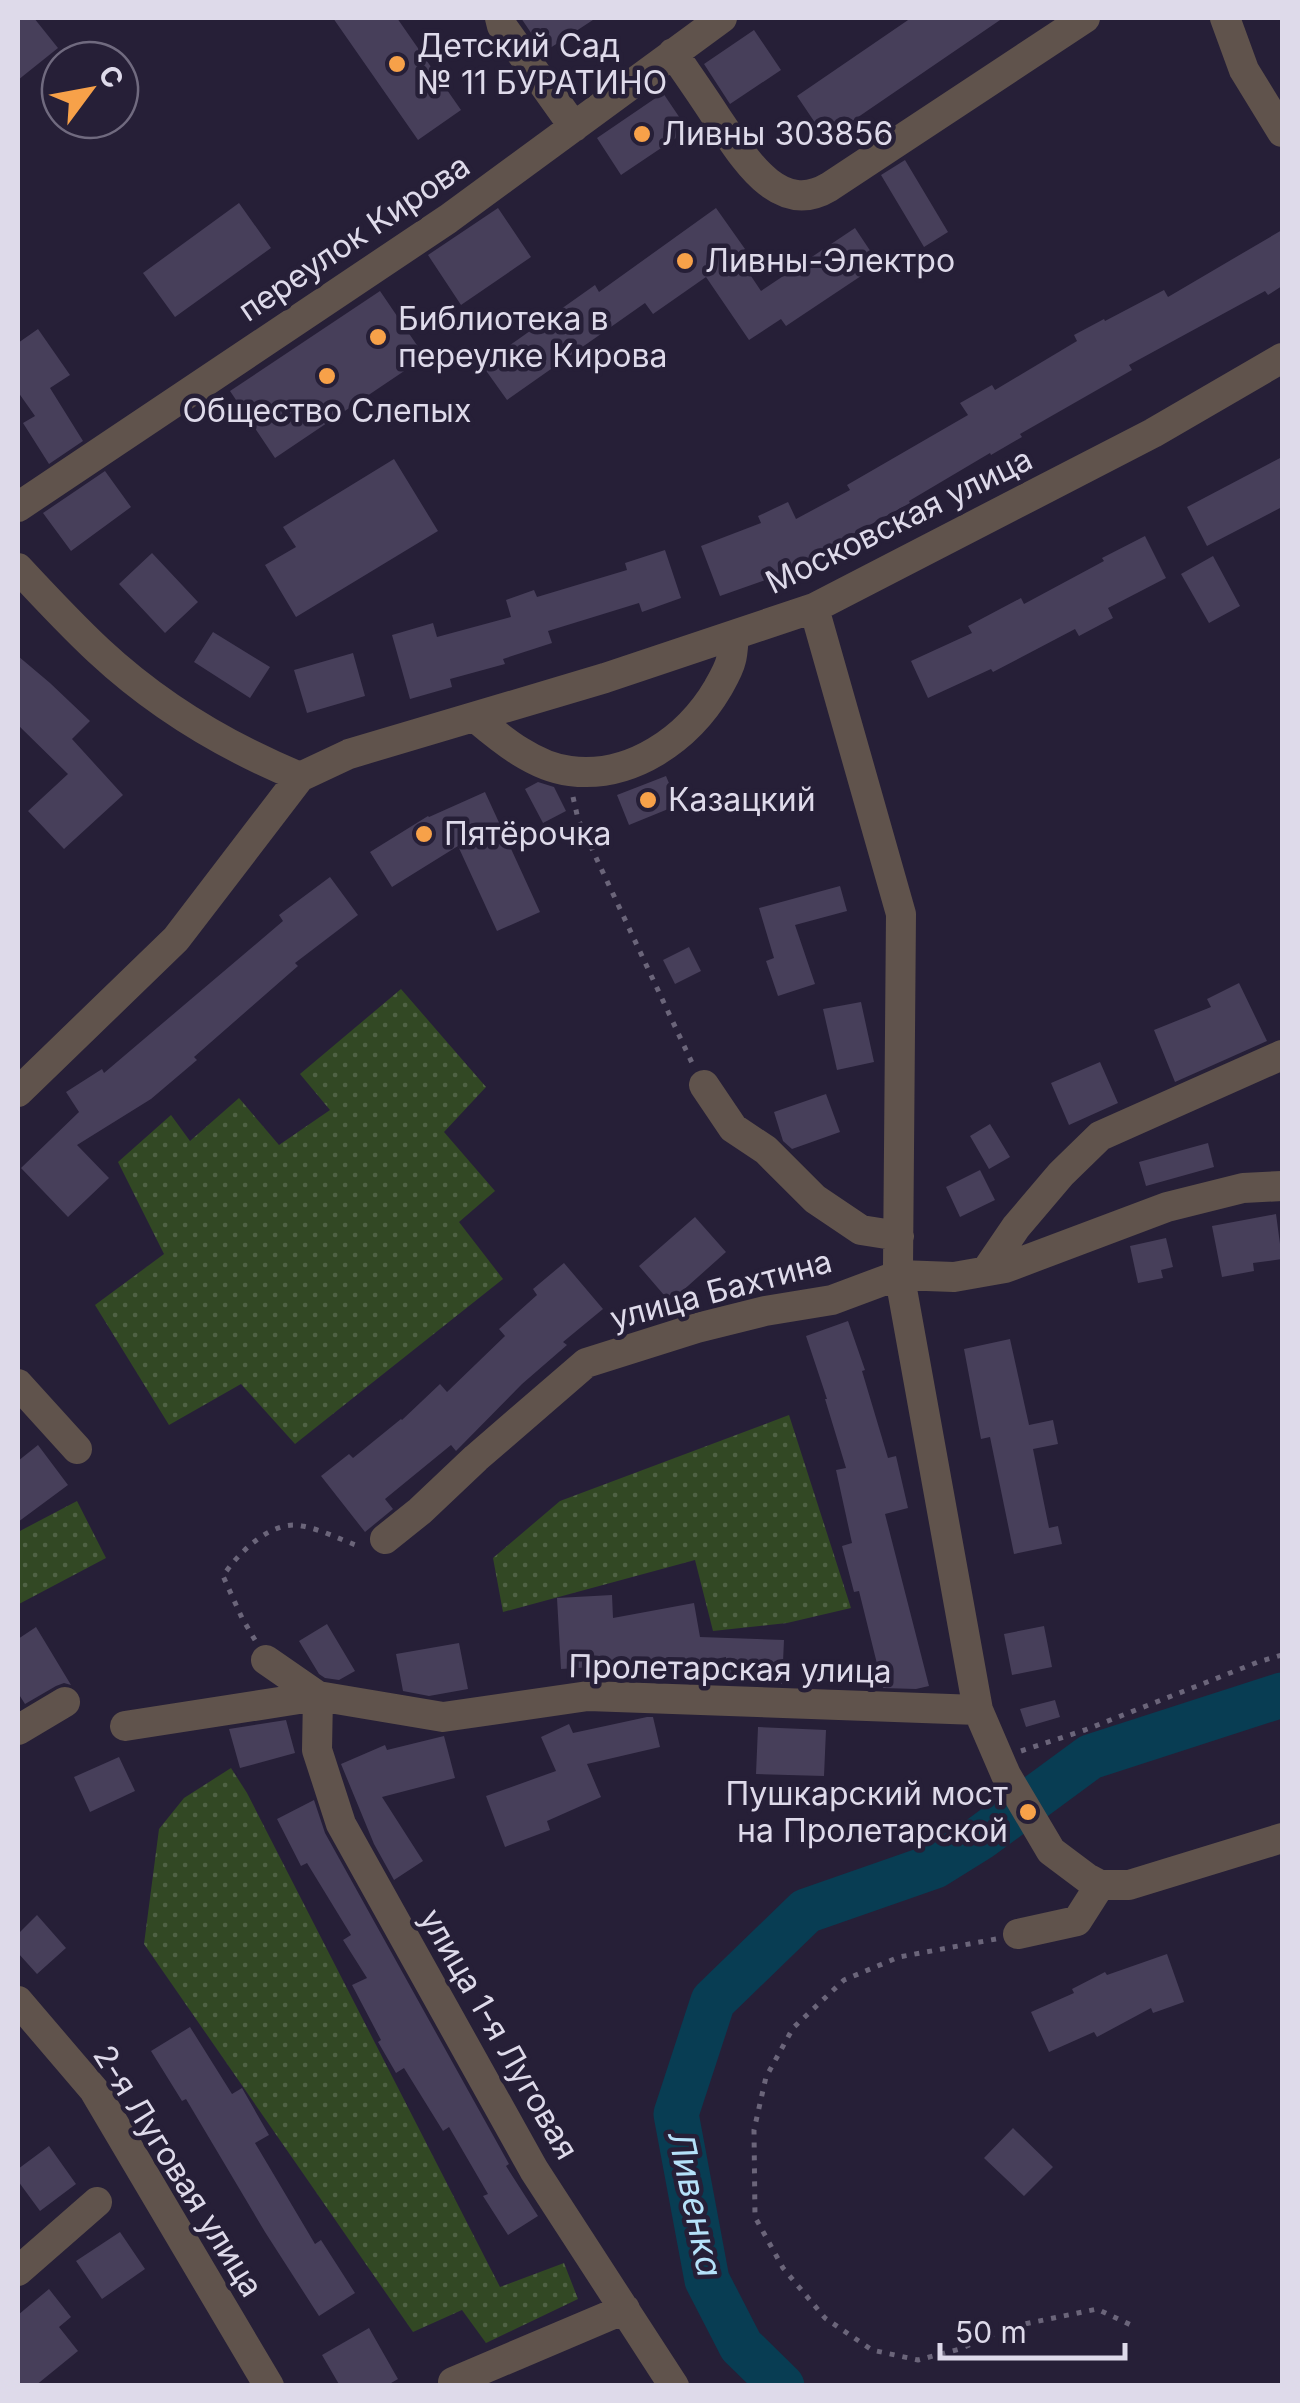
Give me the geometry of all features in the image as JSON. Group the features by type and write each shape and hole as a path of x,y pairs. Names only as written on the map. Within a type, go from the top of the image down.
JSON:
{"street":[{"path":"500,18 574,126"},
{"name":"переулок Кирова","path":"18,508 448,219 722,18"},
{"path":"674,53 750,166 776,187 809,195 829,187 1085,18"},
{"path":"1225,18 1244,70 1282,132"},
{"name":"Московская улица","path":"300,777 349,754 476,718 814,608 1153,434 1282,358"},
{"path":"18,568 100,653 163,702 222,741 300,777 176,940 18,1092"},
{"path":"814,608 901,914 899,1275 978,1710 1003,1767 1051,1851 1100,1885 1129,1886 1282,1838"},
{"path":"476,718 522,752 566,771 597,772 630,765 682,734 704,712 731,662 734,636"},
{"path":"986,1271 1016,1227 1100,1136 1282,1055"},
{"path":"704,1085 733,1128 766,1150 815,1199 861,1230 899,1236"},
{"path":"899,1275 954,1277 1004,1268 1166,1207 1244,1188 1282,1186"},
{"name":"улица Бахтина","path":"385,1539 586,1363 697,1328 832,1300 899,1275"},
{"path":"18,1384 76,1449"},
{"path":"266,1660 318,1696"},
{"name":"Пролетарская улица","path":"125,1726 318,1696 443,1717 588,1696 978,1710"},
{"name":"улица 1-я Луговая","path":"318,1696 317,1750 341,1824 534,2170 674,2386"},
{"path":"18,1730 65,1702"},
{"path":"1018,1934 1077,1920 1100,1885"},
{"name":"2-я Луговая улица","path":"18,2001 94,2090 269,2386"},
{"path":"18,2270 97,2202"},
{"path":"453,2382 625,2309"}],"path":[{"path":"566,771 578,819 684,1050 704,1085"},
{"path":"266,1660 223,1576 236,1558 274,1530 298,1524 356,1545 385,1539"},
{"path":"1003,1767 1026,1748 1282,1655"},
{"path":"1018,1934 899,1957 844,1980 793,2028 766,2078 754,2130 755,2217 783,2268 825,2318 872,2350 918,2360 1010,2327 1097,2309 1131,2325"}],"green space":[{"path":"401,989 486,1087 444,1132 495,1191 459,1222 503,1279 295,1444 241,1384 169,1425 95,1305 164,1254 118,1162 171,1115 190,1141 239,1098 279,1145 330,1110 300,1074"},
{"path":"789,1415 851,1608 787,1623 713,1631 695,1560 503,1612 493,1558 560,1501"},
{"path":"77,1501 106,1558 19,1604 18,1532"},
{"path":"231,1768 500,2287 564,2263 578,2299 486,2343 462,2310 413,2332 144,1944 159,1829 184,1798"}],"building":[{"path":"18,18 34,18 52,40 40,40 40,62 18,80"},
{"name":"Детский Сад № 11 БУРАТИНО","path":"333,18 397,18 461,110 418,140"},
{"path":"521,18 596,18 544,52"},
{"path":"911,18 1003,18 826,139 797,96"},
{"path":"754,30 781,70 730,104 704,64"},
{"path":"663,93 688,130 621,175 597,138"},
{"path":"905,160 948,232 924,247 881,175"},
{"path":"239,203 271,248 175,317 143,273"},
{"path":"498,208 531,257 461,305 428,255"},
{"path":"716,208 745,249 737,255 761,291 855,228 879,264 786,326 781,319 749,340 706,277 653,314 645,303 507,400 482,365 595,285 599,292"},
{"path":"1282,230 1282,286 1268,295 1265,291 1129,365 1132,370 910,503 813,556 815,559 720,596 701,546 761,523 758,516 788,502 796,519 850,490 847,485 968,415 960,403 992,385 995,390 1077,341 1074,335 1164,290 1168,297"},
{"path":"380,291 425,357 275,458 230,391"},
{"path":"38,329 70,375 50,388 83,441 49,464 23,423 35,416 18,392 18,343"},
{"path":"1282,457 1282,507 1207,546 1187,507"},
{"path":"394,459 438,531 296,617 265,565 296,547 283,527"},
{"path":"105,471 131,507 71,551 43,513"},
{"path":"1145,536 1166,578 1108,608 1113,618 1079,636 1075,629 993,672 991,669 928,698 911,661 972,633 968,626 1021,598 1024,604"},
{"path":"665,550 681,598 642,612 639,603 548,631 552,643 503,659 505,664 450,679 452,687 410,699 392,635 433,623 437,637 511,617 506,600 534,590 537,597 627,570 625,563"},
{"path":"152,553 198,602 165,633 119,584"},
{"path":"1213,556 1240,606 1209,623 1181,574"},
{"path":"213,632 270,667 250,698 194,662"},
{"path":"353,653 365,696 307,713 294,670"},
{"path":"18,656 90,721 72,739 123,795 64,849 28,811 68,774 18,725"},
{"path":"666,776 678,805 629,825 617,795"},
{"path":"538,782 554,787 566,811 543,823 525,789"},
{"path":"485,792 540,912 497,931 458,846 392,887 370,852 428,816"},
{"path":"330,877 358,915 295,963 298,966 151,1099 77,1145 109,1178 68,1217 21,1168 79,1112 66,1092 102,1069 104,1073 283,921 279,915"},
{"path":"840,886 847,911 795,925 815,984 778,996 766,961 774,958 759,908"},
{"path":"689,947 701,971 675,984 663,960"},
{"path":"1239,983 1267,1041 1175,1082 1154,1030 1211,1007 1207,999"},
{"path":"861,1002 874,1062 837,1070 823,1009"},
{"path":"1100,1062 1118,1103 1069,1125 1051,1083"},
{"path":"826,1094 840,1132 792,1149 783,1141 774,1112"},
{"path":"990,1124 1010,1157 989,1169 970,1136"},
{"path":"1208,1143 1214,1167 1146,1186 1139,1162"},
{"path":"980,1170 995,1200 960,1217 946,1187"},
{"path":"1276,1214 1282,1259 1253,1263 1254,1271 1222,1277 1212,1226"},
{"path":"695,1217 726,1252 670,1302 639,1266"},
{"path":"1166,1238 1173,1267 1161,1270 1163,1278 1138,1283 1130,1246"},
{"path":"564,1263 603,1309 563,1342 567,1345 456,1451 451,1445 385,1499 393,1509 365,1532 321,1476 349,1454 353,1458 440,1384 447,1392 505,1336 499,1329 537,1295 533,1289"},
{"path":"848,1321 888,1458 896,1456 908,1508 885,1514 929,1686 916,1689 883,1688 859,1591 854,1592 842,1546 852,1543 836,1470 846,1468 806,1336"},
{"path":"1010,1339 1029,1425 1053,1420 1058,1444 1033,1449 1049,1528 1058,1526 1062,1544 1014,1554 990,1437 981,1439 964,1349"},
{"path":"38,1445 68,1485 18,1522 18,1461"},
{"path":"612,1595 613,1618 694,1603 700,1637 784,1640 782,1684 725,1682 726,1657 644,1672 643,1664 561,1669 557,1598"},
{"path":"327,1624 355,1671 339,1680 319,1674 299,1641"},
{"path":"1044,1626 1052,1667 1012,1675 1004,1634"},
{"path":"36,1627 71,1685 56,1686 25,1704 18,1693 18,1639"},
{"path":"459,1643 468,1689 429,1696 403,1691 396,1654"},
{"path":"1055,1700 1060,1717 1026,1727 1020,1709"},
{"path":"653,1717 660,1747 587,1764 601,1797 547,1821 550,1830 505,1847 486,1796 556,1771 541,1737 569,1724 573,1733"},
{"path":"286,1720 295,1753 240,1768 229,1729"},
{"path":"758,1727 826,1730 824,1776 756,1774"},
{"path":"444,1736 455,1778 382,1797 423,1861 394,1880 374,1844 341,1764 385,1745 387,1750"},
{"path":"119,1757 135,1791 90,1812 74,1777"},
{"path":"314,1800 325,1833 509,2164 506,2166 538,2216 508,2235 483,2196 488,2194 449,2127 443,2131 404,2068 396,2073 378,2042 381,2040 352,1985 367,1978 343,1940 351,1935 307,1863 301,1866 277,1819"},
{"path":"37,1915 66,1948 37,1974 18,1953 18,1934"},
{"path":"1167,1954 1184,2002 1153,2013 1151,2008 1097,2037 1094,2032 1049,2052 1031,2012 1074,1993 1072,1989 1105,1972 1107,1975"},
{"path":"190,2027 232,2094 242,2088 269,2135 255,2143 315,2244 321,2240 355,2293 319,2316 186,2099 182,2101 151,2051"},
{"path":"1013,2128 1053,2167 1024,2196 984,2158"},
{"path":"49,2146 76,2184 40,2211 18,2181 18,2169"},
{"path":"120,2232 145,2269 102,2299 76,2261"},
{"path":"49,2289 71,2317 59,2327 78,2351 35,2386 18,2386 18,2315"},
{"path":"369,2328 398,2379 386,2386 340,2386 322,2355"}],"waterway":[{"name":"Ливенка","path":"782,2386 741,2346 707,2280 676,2114 713,2001 806,1911 935,1866 1090,1757 1282,1695"}],"place":[{"name":"Детский Сад № 11 БУРАТИНО","path":"397,64"},
{"name":"Ливны 303856","path":"642,134"},
{"name":"Ливны-Электро","path":"685,261"},
{"name":"Библиотека в переулке Кирова","path":"378,337"},
{"name":"Общество Слепых","path":"327,376"},
{"name":"Казацкий","path":"648,800"},
{"name":"Пятёрочка","path":"424,834"},
{"name":"Пушкарский мост на Пролетарской","path":"1028,1812"}]}
